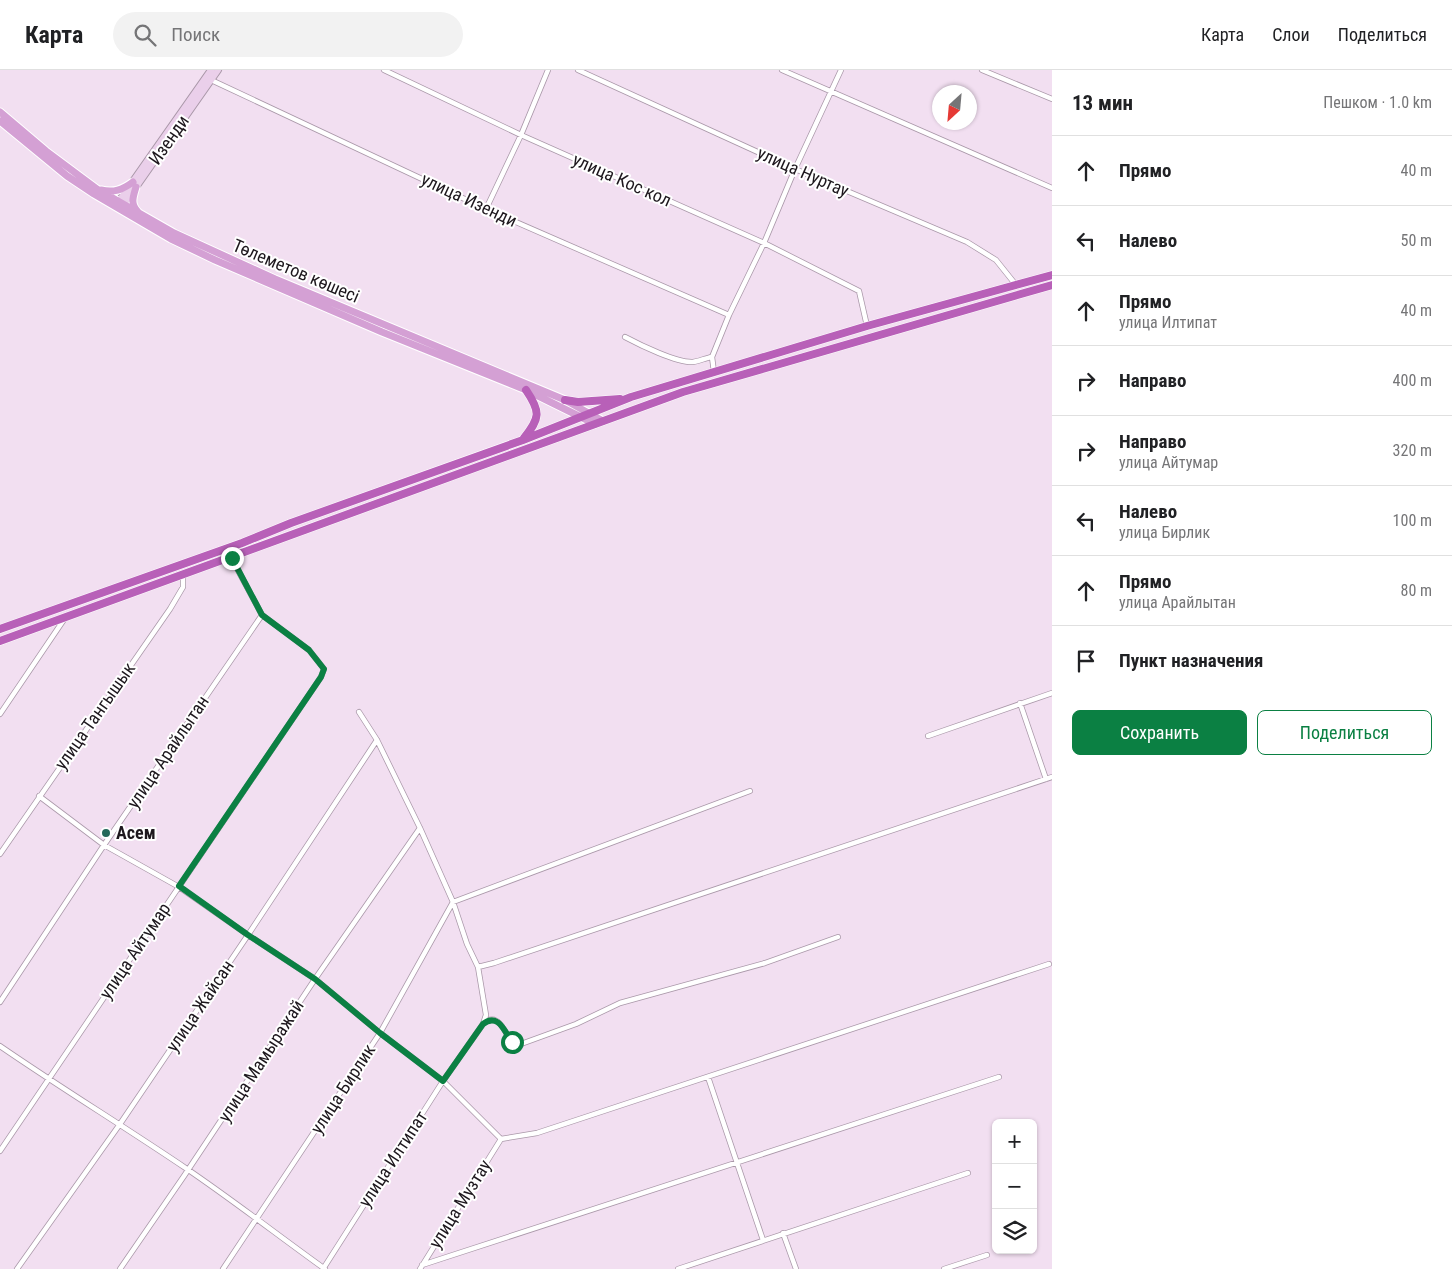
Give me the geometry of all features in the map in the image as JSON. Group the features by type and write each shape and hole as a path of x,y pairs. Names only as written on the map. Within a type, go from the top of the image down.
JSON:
{"highway":[{"path":"0,630 523,440 632,398 867,326 1052,275"},
{"path":"0,641 683,392 1052,285"},
{"path":"523,440 534,426 538,412 526,390"},
{"path":"565,400 591,402 632,398"}],"main road":[{"name":"Төлеметов көшесі","path":"0,112 46,151 119,207 275,279 565,400 599,422"},
{"name":"Төлеметов көшесі","path":"0,121 67,176 171,239 382,332 587,415"},
{"path":"97,189 113,192 134,185 134,208 146,218"}],"street":[{"name":"Изенди","path":"208,79 211,70"},
{"name":"Изенди","path":"119,207 208,79 218,70"},
{"name":"улица Кос кол","path":"384,70 521,135 764,243 860,290 867,326"},
{"path":"486,209 521,135 548,70"},
{"name":"улица Нуртау","path":"578,70 795,170 967,242 996,260 1017,286"},
{"path":"782,70 1052,188"},
{"path":"714,372 712,357 729,315 764,243 841,70"},
{"path":"982,70 1052,99"},
{"name":"улица Изенди","path":"208,79 486,209 729,315"},
{"path":"625,337 649,350 685,362 712,357"},
{"path":"226,548 262,615"},
{"name":"улица Тангышык","path":"0,854 170,609 182,587 183,575"},
{"name":"улица Айтумар","path":"0,1151 321,677 324,669 309,650 262,615"},
{"name":"улица Арайлытан","path":"0,1002 104,845 262,615"},
{"path":"0,714 65,618"},
{"path":"928,736 1052,693"},
{"path":"1020,703 1046,779"},
{"path":"359,712 376,740 420,828 453,902 467,944 478,966 486,1015 483,1024"},
{"name":"улица Жайсан","path":"17,1269 120,1124 248,935 376,740"},
{"path":"478,966 504,960 1052,777"},
{"path":"453,902 750,792"},
{"path":"39,796 104,845 179,886 315,979 380,1033 443,1081 501,1139 537,1133 1049,964"},
{"name":"улица Мамыражай","path":"120,1269 315,979 420,828"},
{"name":"улица Бирлик","path":"222,1269 258,1219 380,1033 453,902"},
{"path":"483,1024 488,1020 493,1020 502,1025 512,1042 521,1044 576,1024 620,1003 766,963 838,937"},
{"name":"улица Илтипат","path":"324,1269 443,1081 483,1024"},
{"path":"0,1046 188,1170 258,1219 324,1269"},
{"path":"708,1077 764,1240"},
{"path":"421,1267 999,1077"},
{"name":"улица Музтау","path":"421,1267 501,1139"},
{"path":"678,1269 968,1173"},
{"path":"783,1233 796,1269"},
{"path":"944,1269 987,1255"}],"place":[{"name":"Асем","path":"106,833"}],"route":[{"path":"232,558 262,615 309,650 324,669 321,677 179,886 315,979 380,1033 443,1081 483,1024 488,1020 493,1020 502,1025 508,1033 509,1040 512,1042"}]}
